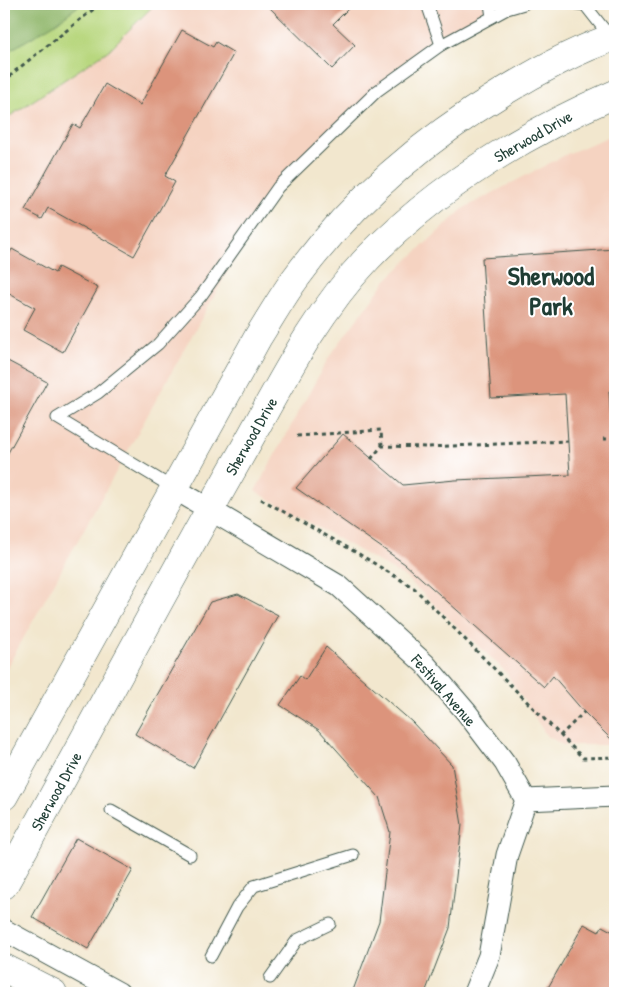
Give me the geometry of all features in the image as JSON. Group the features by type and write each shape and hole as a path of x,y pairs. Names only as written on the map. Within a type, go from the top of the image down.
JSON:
{"main road":[{"path":"4,796 258,337 295,279 371,191 414,152 456,120 532,74 614,37"},
{"name":"Sherwood Drive","path":"4,885 210,509 297,356 331,302 368,259 414,215 464,176 566,116 615,94"},
{"path":"4,968 52,993"}],"street":[{"name":"Festival Avenue","path":"175,489 339,586 425,664 467,713 505,764 526,800"},
{"path":"474,993 489,956 507,855 526,800 615,796"},
{"path":"4,930 119,993"}],"lane":[{"path":"427,4 441,45"},
{"path":"490,4 492,18"},
{"path":"175,489 57,418 98,393 158,344 201,296 278,188 377,91 441,45 492,18 524,4"},
{"path":"578,4 585,6 614,37"},
{"path":"111,810 190,855"},
{"path":"211,956 237,907 254,886 353,855"},
{"path":"270,978 297,940 330,924"}],"path":[{"path":"4,83 14,72 100,4"},
{"path":"297,436 382,430 382,446 371,459"},
{"path":"603,439 615,439"},
{"path":"382,446 428,447 568,441"},
{"path":"261,499 359,554 414,588 582,758 615,757"},
{"path":"560,736 584,712"}],"shaded area":[{"path":"155,4 506,4 397,68 268,199 4,673 4,120 109,50"},
{"path":"615,134 615,745 563,745 546,735 505,671 405,577 255,491 329,357 387,279 464,208 567,154"}],"green space":[{"path":"4,4 155,4 109,50 4,120"},
{"path":"4,4 81,4 54,24 4,54"}],"building":[{"path":"266,4 353,4 333,24 355,45 332,69"},
{"path":"182,30 213,47 216,42 234,53 165,176 175,182 134,256 48,208 42,219 25,210 73,124 80,128 105,84 140,105"},
{"path":"12,249 55,273 58,267 98,288 63,352 23,330 35,308 4,291 4,264"},
{"path":"615,249 615,391 609,391 613,455 615,453 615,743 584,712 553,676 544,687 405,564 296,488 343,434 403,485 455,480 570,475 565,394 491,398 482,258"},
{"path":"4,359 47,382 4,460"},
{"path":"238,594 278,615 193,768 135,734 210,602"},
{"path":"326,647 412,722 452,765 462,825 450,928 425,993 352,993 379,921 390,832 379,797 319,730 280,705 300,676 305,680"},
{"path":"76,838 133,870 88,949 32,917"},
{"path":"584,924 599,932 602,926 615,933 615,993 545,993"}],"district":[{"name":"Sherwood Park","path":"551,290"}]}
